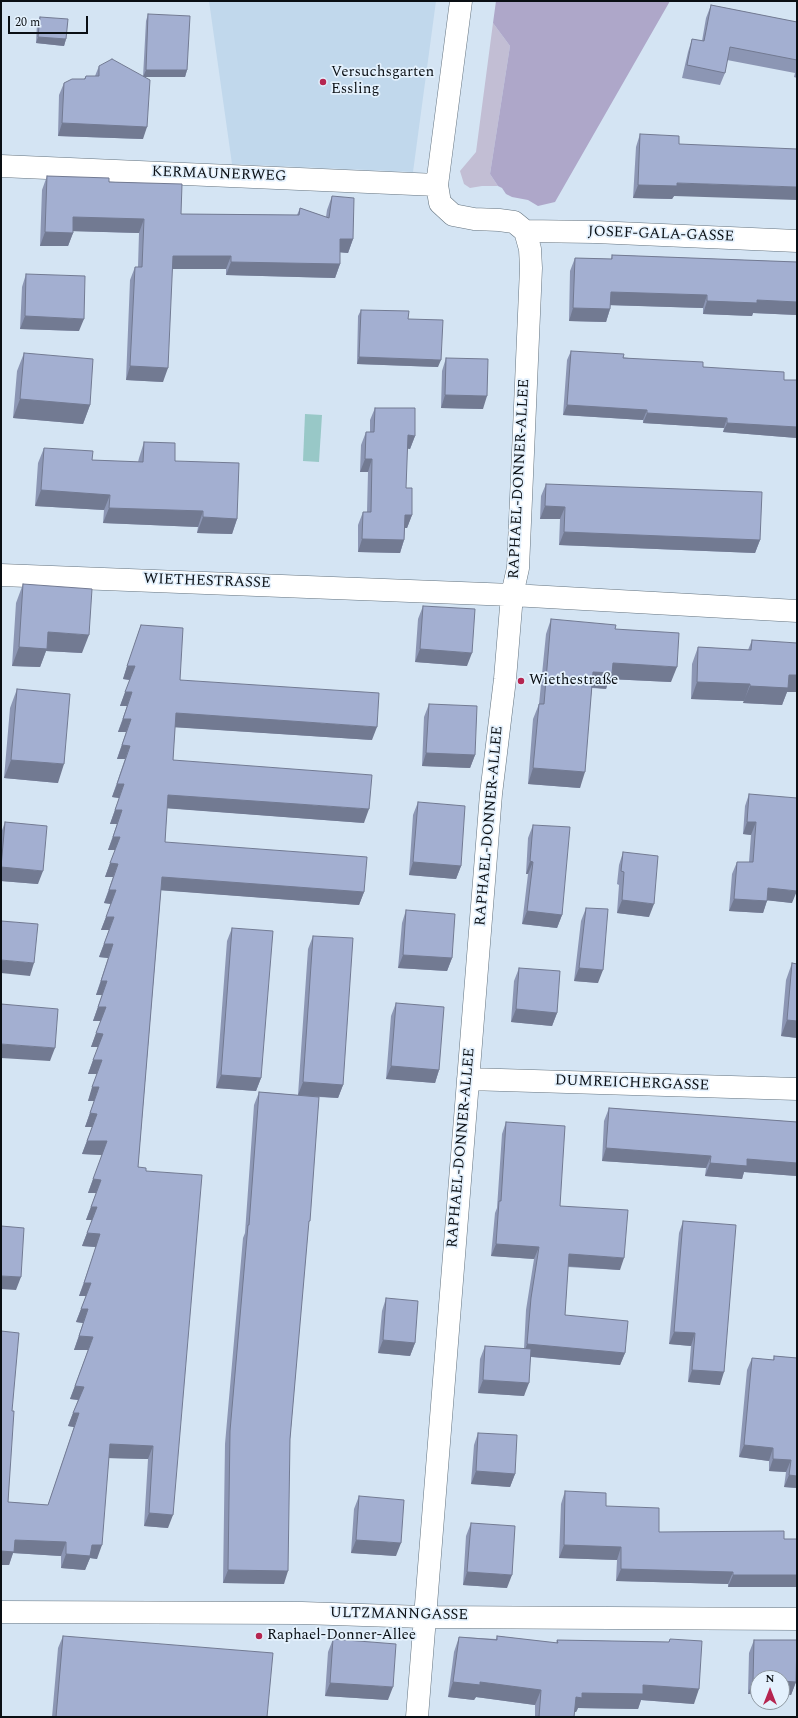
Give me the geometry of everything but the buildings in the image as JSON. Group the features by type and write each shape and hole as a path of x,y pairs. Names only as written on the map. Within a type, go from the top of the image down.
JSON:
{"street":[{"path":"460,1 437,185 440,203 453,215 474,219 514,222 525,231"},
{"name":"KERMAUNERWEG","path":"1,166 437,185"},
{"name":"JOSEF-GALA-GASSE","path":"525,231 596,232 797,242"},
{"name":"RAPHAEL-DONNER-ALLEE","path":"417,1717 490,794 505,679 512,595 518,568 532,268 530,249 525,231"},
{"name":"WIETHESTRASSE","path":"1,574 512,595 797,611"},
{"name":"DUMREICHERGASSE","path":"468,1079 797,1089"},
{"name":"ULTZMANNGASSE","path":"1,1612 302,1613 424,1617 797,1619"}],"shaded area":[{"name":"Versuchsgarten Essling","path":"209,1 436,1 413,172 232,164"},
{"path":"496,1 670,1 555,202 538,206 528,200 512,197 506,194 502,188 498,186 490,174 510,46 493,23"},
{"path":"493,23 510,46 490,174 498,186 470,188 464,184 460,171 476,152"},
{"path":"305,414 322,415 319,462 303,461"}],"place":[{"name":"Versuchsgarten Essling","path":"323,82"},
{"name":"Wiethestraße","path":"521,681"},
{"name":"Raphael-Donner-Allee","path":"259,1636"}]}
